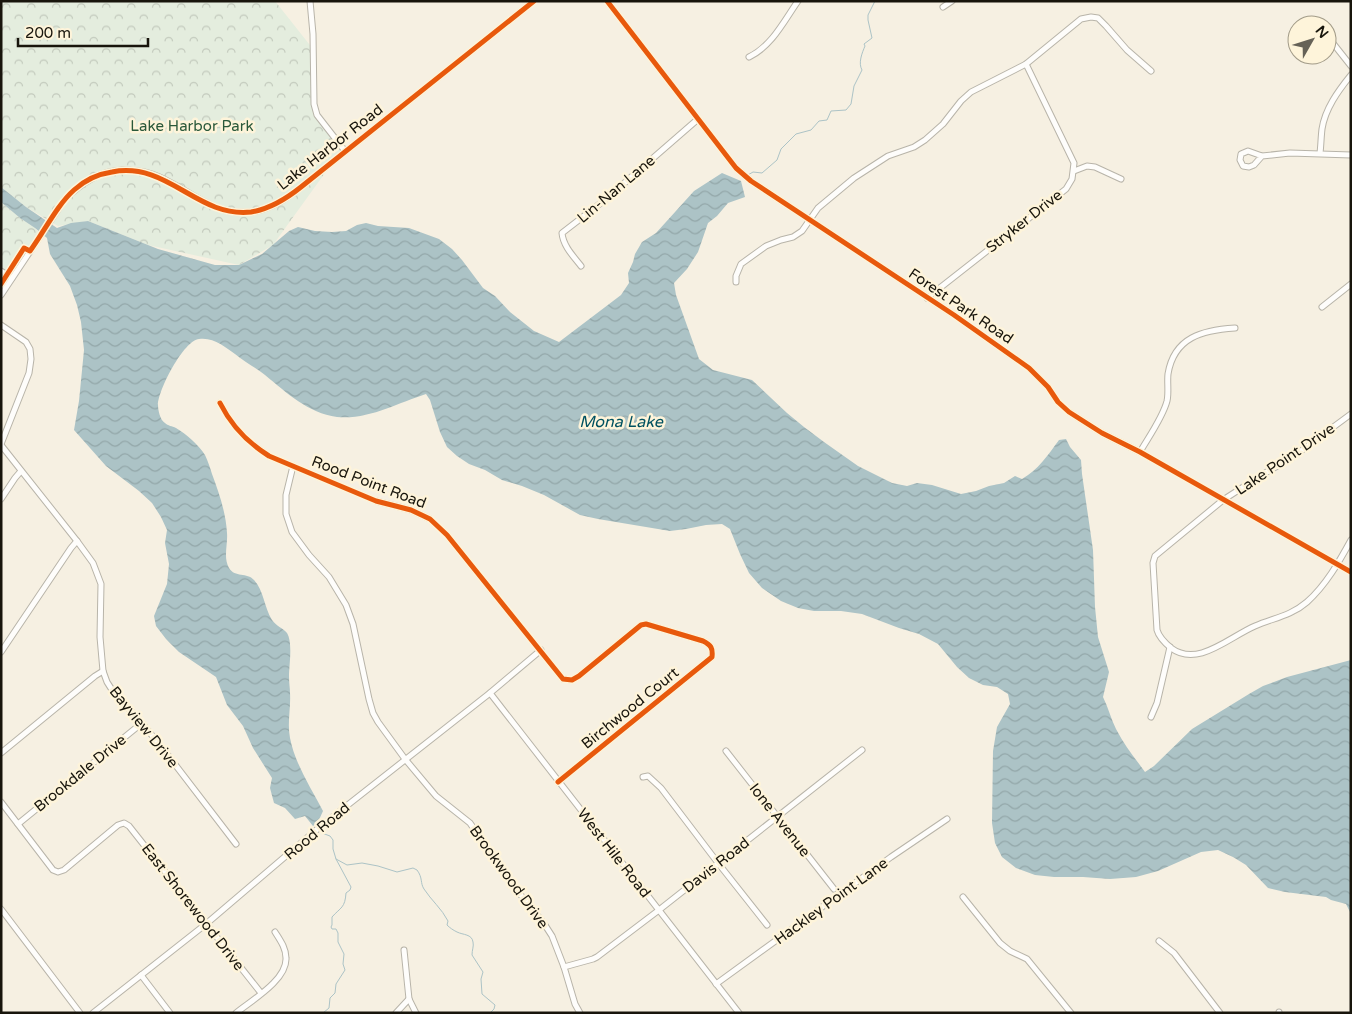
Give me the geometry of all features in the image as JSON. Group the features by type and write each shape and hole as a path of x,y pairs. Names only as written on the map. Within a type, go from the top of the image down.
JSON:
{"street":[{"path":"310,1 313,34 314,104 317,115 346,152"},
{"name":"Lake Harbor Road","path":"1,295 65,199 88,180 103,173 118,170 136,170 165,180 215,208 250,212 277,204 346,152 534,1"},
{"name":"Forest Park Road","path":"607,1 739,170 751,181 1030,368 1048,386 1058,402 1069,412 1102,433 1140,452 1351,572"},
{"path":"749,57 766,46 798,1"},
{"path":"943,8 952,1"},
{"path":"736,282 736,276 741,264 766,246 793,237 802,231 818,208 864,171 888,156 914,147 925,140 943,124 961,101 971,92 1026,64 1081,19 1098,18 1127,50 1151,71"},
{"path":"1337,48 1351,66"},
{"path":"1026,64 1074,163 1074,171 1094,166 1121,179"},
{"path":"1320,154 1322,128 1327,113 1339,89 1351,75"},
{"name":"Lin-Nan Lane","path":"581,266 567,248 562,233 606,199 698,118"},
{"path":"1262,156 1290,153 1351,155"},
{"name":"Stryker Drive","path":"927,298 1066,189 1074,171"},
{"path":"1,271 12,278"},
{"path":"1322,307 1351,284"},
{"path":"1,325 26,342 30,349 31,358 29,373 1,444"},
{"path":"1140,452 1167,402 1168,377 1173,358 1192,338 1201,333 1235,328"},
{"name":"Rood Point Road","path":"220,404 226,415 244,437 269,456 376,501 411,510 430,519 447,535 564,679 572,680 580,676 640,625 646,624 703,641 710,645 713,651"},
{"name":"Lake Point Drive","path":"1170,647 1156,630 1153,563 1155,556 1223,500 1290,459 1351,414"},
{"name":"Bayview Drive","path":"1,444 78,541 93,563 101,584 100,637 107,682 114,693 142,722 236,844"},
{"name":"Brookwood Drive","path":"293,466 286,494 286,514 292,532 329,577 346,605 353,624 373,713 382,728 436,796 470,823 510,882 543,922 552,936 575,1004 580,1013"},
{"path":"1,499 21,471"},
{"path":"1151,717 1157,703 1170,647 1183,654 1202,653 1256,626 1298,610 1315,594 1337,564 1351,540"},
{"path":"1,652 70,548 78,541"},
{"name":"Rood Road","path":"93,1013 206,924 321,826 490,693 541,650"},
{"name":"Birchwood Court","path":"558,782 712,657 713,651"},
{"path":"1,753 95,676 104,671"},
{"name":"West Hile Road","path":"490,693 739,1013"},
{"name":"Brookdale Drive","path":"18,824 142,722"},
{"name":"Davis Road","path":"564,967 593,959 659,910 862,750"},
{"name":"Ione Avenue","path":"726,751 834,889"},
{"path":"643,777 648,776 656,782 767,925"},
{"path":"1,802 18,824"},
{"name":"Hackley Point Lane","path":"716,984 947,819"},
{"name":"East Shorewood Drive","path":"18,824 53,870 58,872 64,870 118,825 124,823 129,826 261,993"},
{"path":"963,897 1001,944 1027,959 1071,1013"},
{"path":"1,909 80,1013"},
{"path":"236,1013 278,978 284,970 286,959 284,946 275,932"},
{"path":"1159,941 1174,953 1220,1013"},
{"path":"404,950 408,999 416,1013"},
{"path":"141,975 170,1013"},
{"path":"396,1013 408,999"}],"green space":[{"name":"Lake Harbor Park","path":"1,1 275,1 313,49 317,115 343,148 273,245 239,265 148,245 88,221 58,226 26,207 1,187"},
{"path":"1,202 35,228 41,235 1,295"}],"water":[{"name":"Mona Lake","path":"722,173 741,181 745,197 728,203 708,223 698,252 687,269 674,283 676,295 699,359 713,370 752,380 787,413 824,442 858,466 892,483 907,486 917,483 932,485 961,494 976,491 1004,483 1015,476 1022,479 1038,467 1059,440 1066,439 1081,460 1093,550 1098,637 1109,672 1103,697 1119,735 1145,772 1154,766 1192,729 1263,686 1287,677 1351,660 1351,914 1346,904 1326,897 1268,888 1246,865 1218,850 1201,852 1158,871 1136,877 1110,879 1054,877 1035,875 1016,868 1002,857 995,843 992,823 993,751 997,727 1010,704 1008,694 997,687 983,685 969,678 938,644 919,634 862,614 841,611 814,611 798,608 781,601 762,588 749,573 730,529 722,524 670,531 580,515 544,495 502,480 485,470 469,464 447,447 430,400 426,394 383,410 360,416 337,417 326,415 298,401 262,372 223,346 214,341 199,339 193,342 179,356 162,388 158,410 163,422 176,428 188,437 205,455 224,511 227,533 227,564 234,573 248,576 254,580 260,589 272,620 289,637 290,738 299,766 323,811 318,822 313,826 305,816 295,819 285,808 274,803 270,788 272,778 253,748 243,726 227,705 216,677 179,652 156,626 154,616 167,584 169,564 165,543 167,530 152,503 106,466 74,430 84,350 77,305 70,286 50,254 47,238 1,202 1,187 57,228 71,223 88,221 158,249 215,265 239,265 262,254 289,231 298,227 332,232 346,231 366,223 378,226 409,228 439,239 462,260 483,288 495,296 510,312 534,331 559,342 621,295 629,283 628,273 642,242 656,233 694,191"}],"waterway":[{"path":"748,175 753,172 762,173 777,160 781,149 796,134 811,130 819,121 827,120 831,111 846,110 851,104 854,86 862,70 860,61 864,44 872,38 868,15 875,1"},
{"path":"322,833 330,836 333,840 336,859 351,887 346,893 344,905 332,917 331,927 336,929 338,933 338,942 344,954 343,964 345,970 336,984 335,993 330,998 329,1008 323,1013"},
{"path":"336,859 347,865 362,863 397,872 413,868 417,870 424,889 446,917 447,925 472,939 472,955 483,972 481,979 482,994 495,1005 490,1013"}],"cycle path":[{"path":"1,284 24,248 30,251 68,196 83,183 102,174 132,171 150,174 214,207 232,212 251,212 265,209 278,203 290,196 534,1"},
{"path":"607,1 736,168 751,181 954,315 1029,368 1069,412 1102,433 1140,452 1351,572"},
{"path":"220,403 229,419 241,433 269,456 376,501 411,510 430,519 447,535 563,679 572,680 579,676 641,625 646,624 703,641 710,645 712,657 558,782"}]}
